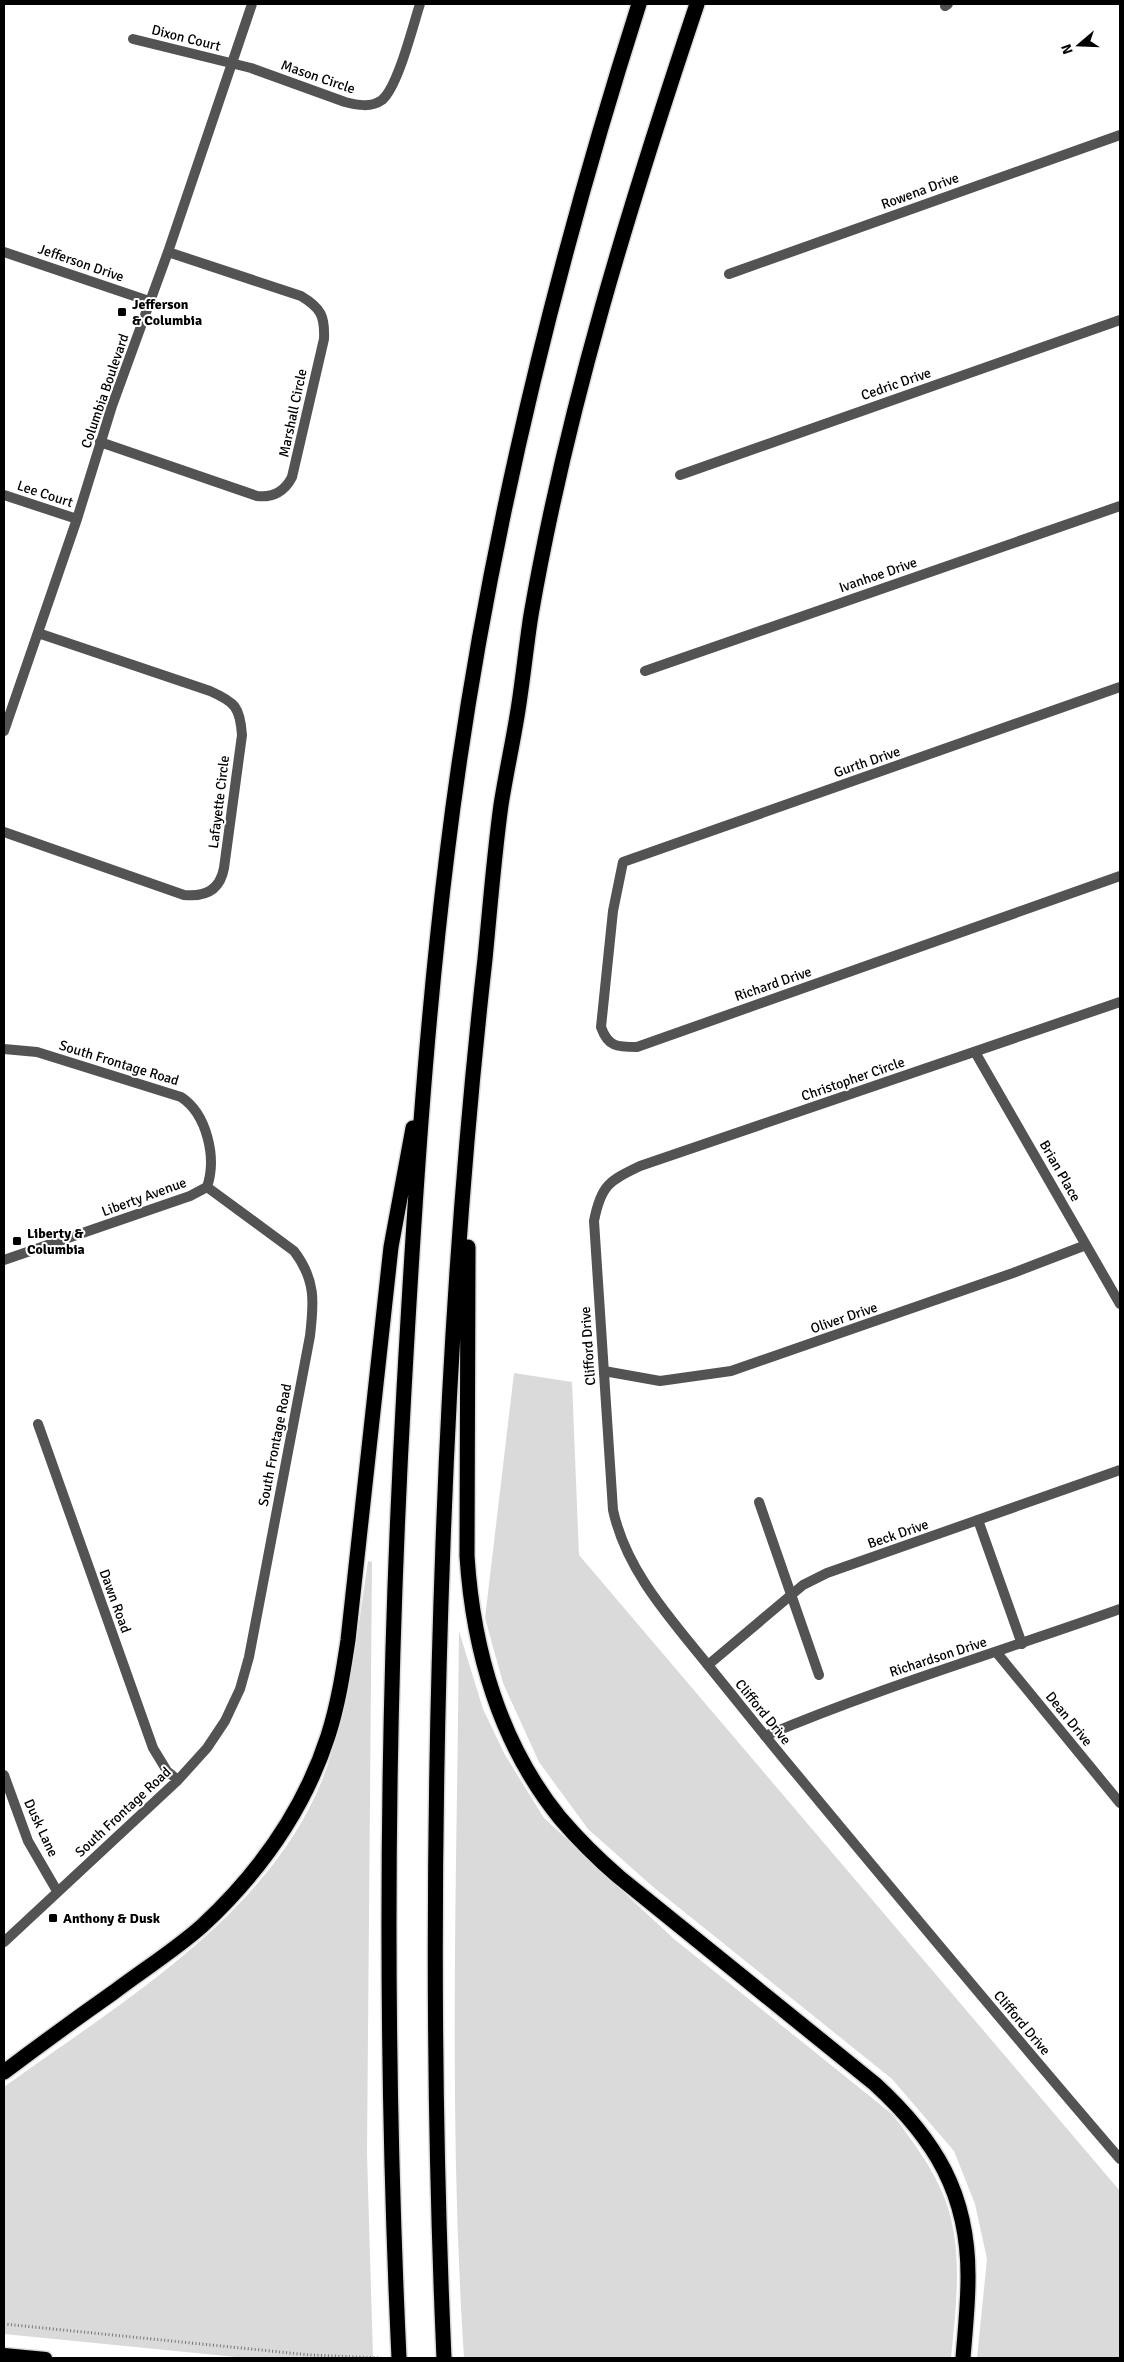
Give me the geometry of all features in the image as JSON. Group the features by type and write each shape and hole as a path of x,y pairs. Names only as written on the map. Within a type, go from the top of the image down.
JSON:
{"highway":[{"path":"399,2358 389,1974 392,1676 398,1493 414,1218 426,1058 447,854 468,707 513,470 563,258 608,102 639,4"},
{"path":"444,2358 436,1898 439,1648 451,1357 468,1110 502,803 518,710 531,615 562,466 602,304 645,157 698,4"},
{"path":"4,2072 200,1927 233,1896 285,1829 309,1784 328,1737 338,1699 348,1640 392,1247 426,1058"},
{"path":"468,1110 467,1556 470,1600 475,1627 493,1695 514,1746 534,1781 560,1818 591,1852 619,1877 875,2084 903,2109 924,2134 941,2161 952,2184 961,2215 966,2245 968,2278 963,2358"}],"main road":[{"path":"4,2354 46,2358"}],"street":[{"name":"Columbia Boulevard","path":"4,730 77,519 100,442 168,252 252,4"},
{"name":"Mason Circle","path":"232,64 251,68 345,102 359,106 372,104 382,100 392,86 420,4"},
{"name":"Dixon Court","path":"133,39 232,64"},
{"name":"Rowena Drive","path":"729,274 1120,135"},
{"name":"Jefferson Drive","path":"4,252 149,301"},
{"name":"Marshall Circle","path":"100,442 257,496 265,497 281,492 288,486 292,477 324,339 324,325 320,312 314,304 301,296 168,252"},
{"name":"Cedric Drive","path":"680,475 1120,320"},
{"name":"Lee Court","path":"4,495 77,519"},
{"name":"Ivanhoe Drive","path":"645,671 1120,506"},
{"name":"Lafayette Circle","path":"4,832 184,895 202,895 216,888 222,880 242,735 240,715 236,706 225,697 210,691 38,633"},
{"name":"Gurth Drive","path":"623,862 1120,687"},
{"name":"Richard Drive","path":"623,862 613,911 601,1027 605,1038 610,1043 622,1047 636,1046 1120,876"},
{"name":"Christopher Circle","path":"602,1194 614,1179 640,1166 1120,1002"},
{"name":"South Frontage Road","path":"4,1049 37,1052 181,1097 190,1102 197,1112 208,1143 212,1162 207,1186 294,1251 305,1265 312,1284 313,1304 308,1345 249,1657 240,1689 225,1721 207,1748 178,1780 4,1942"},
{"name":"Brian Place","path":"975,1052 1120,1304"},
{"name":"Liberty Avenue","path":"4,1260 190,1196 207,1186"},
{"name":"Clifford Drive","path":"602,1194 594,1220 613,1510 618,1530 635,1569 765,1736 1011,2032 1120,2159"},
{"name":"Oliver Drive","path":"604,1371 660,1381 731,1371 1004,1276 1086,1245"},
{"name":"Dawn Road","path":"38,1424 153,1748 168,1771 178,1780"},
{"name":"Beck Drive","path":"708,1665 803,1585 827,1573 1120,1470"},
{"path":"759,1502 819,1675"},
{"path":"978,1520 1022,1644"},
{"name":"Richardson Drive","path":"765,1736 912,1679 997,1653 1120,1609"},
{"name":"Dean Drive","path":"997,1653 1120,1803"},
{"name":"Dusk Lane","path":"4,1775 28,1841 57,1892"}],"path":[{"path":"4,2324 310,2355 380,2358"}],"shaded area":[{"path":"514,1373 572,1382 579,1555 1120,2191 1120,2358 977,2358 987,2259 975,2204 954,2151 892,2079 652,1886 588,1829 539,1762 503,1683 485,1618"},
{"path":"368,1561 372,1562 367,2153 373,2358 246,2358 4,2334 4,2087 99,2020 194,1946 238,1905 276,1860 307,1812 330,1758 349,1685"},
{"path":"459,1631 483,1709 505,1755 544,1818 674,1939 892,2114 922,2155 945,2199 955,2238 957,2278 951,2358 464,2358 456,2176 455,2085 455,1904"}],"place":[{"name":"Jefferson & Columbia","path":"122,312"},
{"name":"Liberty & Columbia","path":"17,1241"},
{"name":"Anthony & Dusk","path":"53,1918"}]}
